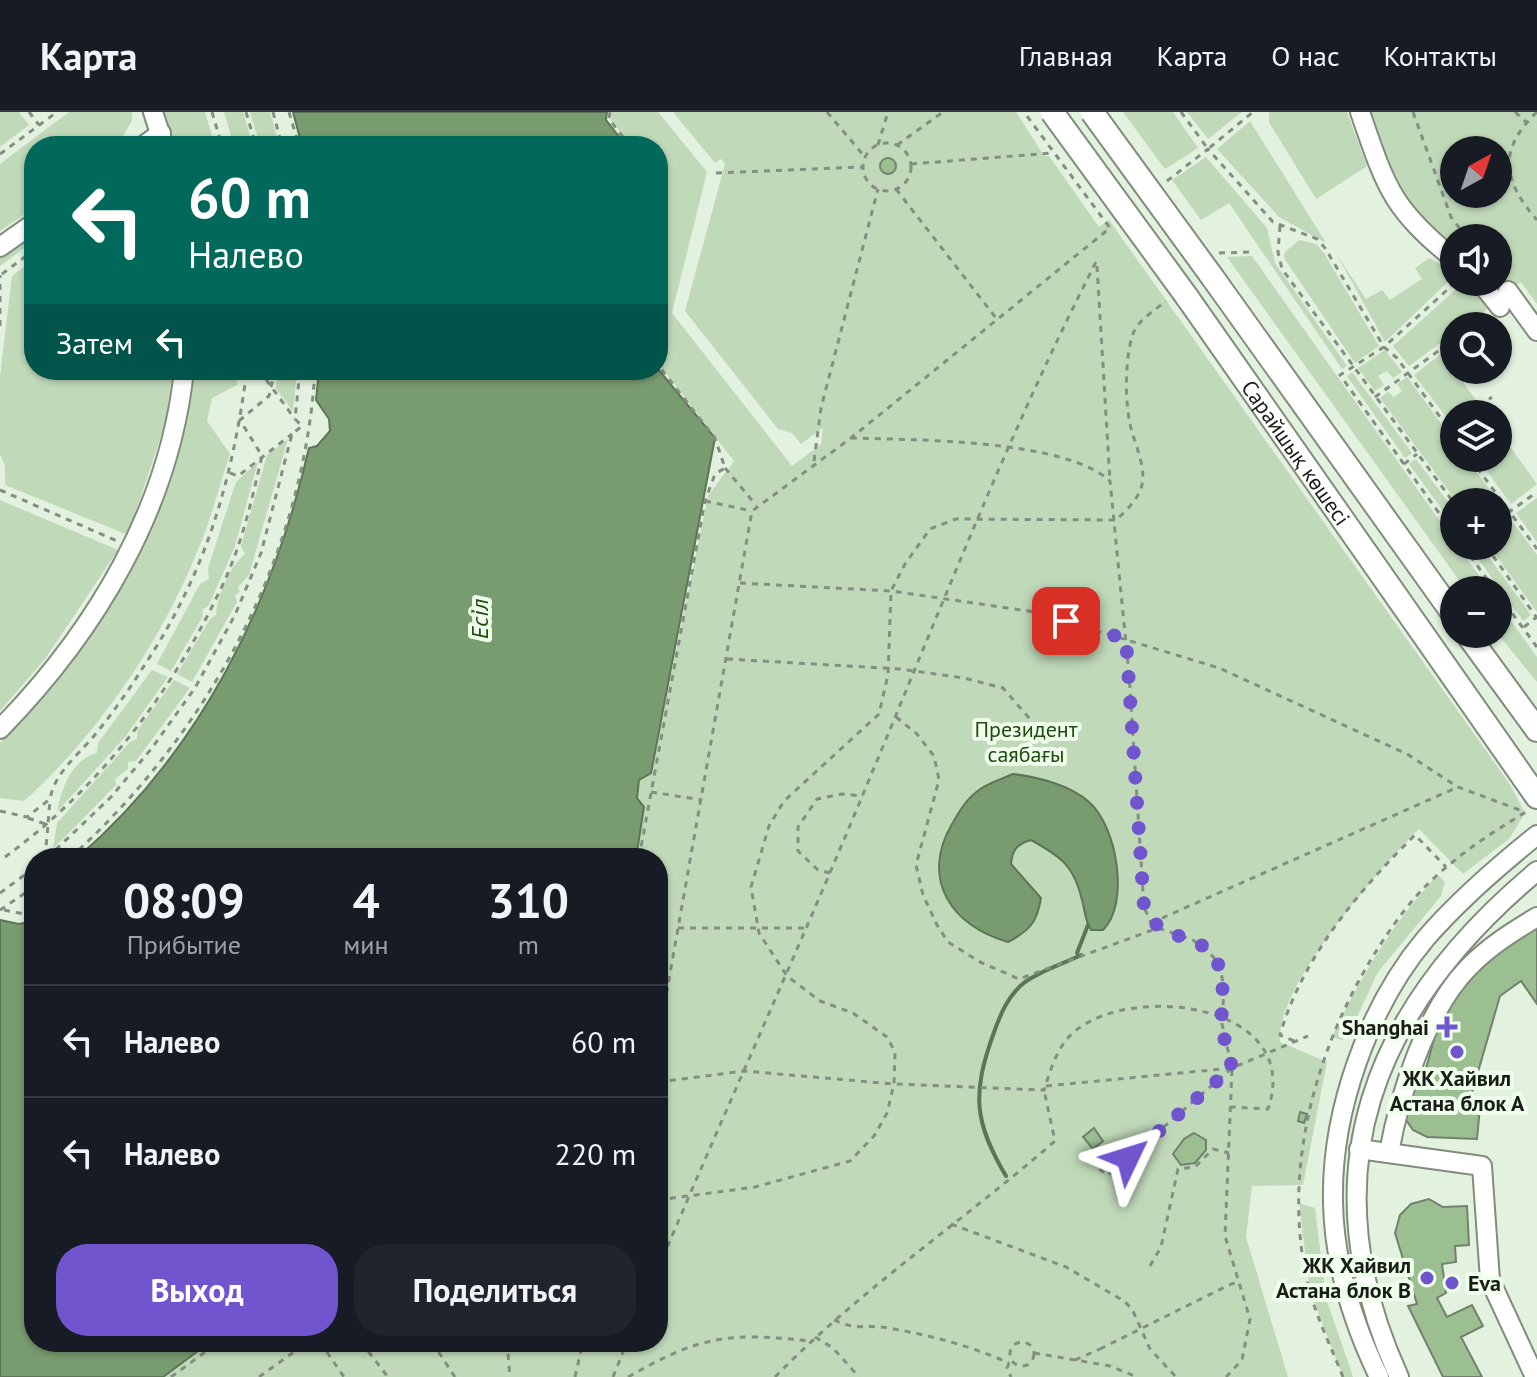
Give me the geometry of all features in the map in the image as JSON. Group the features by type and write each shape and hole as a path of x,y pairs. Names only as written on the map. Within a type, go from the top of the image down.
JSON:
{"main road":[{"name":"Сарайшық көшесі","path":"1052,112 1176,299 1532,805"},
{"name":"Сарайшық көшесі","path":"1092,112 1440,595"},
{"path":"1478,648 1528,709 1537,730"}],"street":[{"path":"153,112 161,136"},
{"path":"1360,112 1393,199 1417,228 1440,247"},
{"path":"0,247 24,230"},
{"path":"1500,296 1537,331"},
{"path":"0,729 72,645 131,547 163,477 179,414 183,380"},
{"path":"1379,1377 1359,1335 1348,1299 1334,1219 1338,1141 1349,1090 1380,1011 1424,941 1469,891 1537,835"},
{"path":"1399,1377 1378,1330 1362,1264 1355,1187 1359,1149 1384,1063 1423,989 1495,906 1537,871"},
{"path":"1389,1153 1397,1109 1414,1062 1436,1017 1466,970 1501,938 1537,917"},
{"path":"1359,1149 1482,1166 1490,1280 1535,1377"}],"path":[{"path":"29,112 39,125"},
{"path":"24,136 57,112"},
{"path":"212,112 219,136"},
{"path":"246,112 253,136"},
{"path":"273,112 279,136"},
{"path":"289,112 296,136"},
{"path":"610,112 609,119 622,136"},
{"path":"827,112 865,157"},
{"path":"888,112 878,145 865,157 863,167 868,182 878,189 896,189 908,179 911,164 897,145"},
{"path":"878,145 897,145 943,112"},
{"path":"668,984 752,511 756,505 851,438 1110,228 1024,112"},
{"path":"1181,112 1208,149 1280,226 1317,239 1325,248 1384,347 1408,373 1440,417"},
{"path":"1208,149 1253,112"},
{"path":"1413,112 1451,217 1456,224"},
{"path":"1515,112 1526,122"},
{"path":"1537,112 1511,144 1508,160 1516,193 1537,220"},
{"path":"0,154 24,136"},
{"path":"911,164 1053,153"},
{"path":"716,173 863,167"},
{"path":"814,463 821,408 878,189"},
{"path":"896,189 996,318"},
{"path":"1280,226 1278,252 1282,269 1443,488"},
{"path":"1219,253 1252,252"},
{"path":"0,326 0,275 24,257"},
{"path":"668,1245 787,976 976,519 1096,262 1144,907 1151,923 1193,940 1219,964 1224,987 1223,1016 1232,1068 1225,1236 1250,1319 1242,1360 1226,1377"},
{"path":"1440,296 1384,347 1340,375 1440,514"},
{"path":"1116,520 1141,489 1141,466 1130,425 1128,392 1132,335 1143,319 1176,299"},
{"path":"1375,397 1440,350"},
{"path":"668,378 715,438 725,468 756,505"},
{"path":"47,848 53,782 98,731 135,681 184,600 230,473 246,380"},
{"path":"266,380 295,419 308,428"},
{"path":"240,420 273,390 274,380"},
{"path":"295,419 299,380"},
{"path":"80,848 114,815 153,769 221,675 274,564 295,494 314,380"},
{"path":"1488,400 1492,397"},
{"path":"5,857 48,825 133,731 173,676 195,639 224,582 250,506 262,456 240,420"},
{"path":"230,473 238,476 302,426"},
{"path":"57,848 111,797 152,748 195,688 235,615 261,553 292,434"},
{"path":"851,438 931,440 1008,449 1088,464 1110,481"},
{"path":"1404,464 1417,454"},
{"path":"641,848 705,501 715,474 725,468"},
{"path":"0,490 131,547"},
{"path":"1512,510 1537,492"},
{"path":"705,501 752,511"},
{"path":"1512,516 1537,549"},
{"path":"668,1198 755,1187 850,1161 874,1136 887,1113 894,1084 895,1052 880,1029 820,1001 787,976 758,928 751,887 769,826 784,801 879,714 888,668 891,591 905,564 930,529 956,519 1116,520"},
{"path":"1496,560 1537,618 1522,628"},
{"path":"740,583 891,591 1035,612 1219,668 1407,754 1458,787 1532,805"},
{"path":"1512,614 1537,647"},
{"path":"727,659 888,668 1003,688 1030,719"},
{"path":"896,717 917,734 934,756 937,789 916,865 923,895 948,942 980,962 1019,979 1158,928"},
{"path":"1151,923 1458,787"},
{"path":"651,792 702,800"},
{"path":"830,873 818,870 798,851 798,827 817,799 842,794 863,796"},
{"path":"27,817 50,799"},
{"path":"0,811 48,825"},
{"path":"1294,1041 1280,1035 1299,988 1349,908 1390,860 1415,835 1446,867"},
{"path":"0,893 24,875"},
{"path":"1,909 24,894"},
{"path":"1,909 16,914 24,912"},
{"path":"678,928 807,928"},
{"path":"628,1377 669,1352 697,1343 768,1336 809,1341 951,1224 1000,1189 1055,1141 1045,1088 1055,1057 1073,1032 1093,1019 1139,1007 1171,1006 1223,1016 1241,1026 1268,1051 1275,1090 1268,1109 1231,1107"},
{"path":"1099,1169 1108,1175 1232,1068 1308,1036"},
{"path":"668,1081 744,1071 1031,1092 1232,1068"},
{"path":"1150,1266 1161,1247 1178,1169 1195,1167 1213,1149 1229,1153"},
{"path":"951,1224 1066,1267 1124,1301 1132,1309 1150,1349 1176,1377"},
{"path":"1075,1360 1239,1281"},
{"path":"834,1320 853,1329 884,1327 930,1337 1009,1363"},
{"path":"775,1377 815,1336"},
{"path":"815,1336 833,1348 859,1377"},
{"path":"1011,1377 1007,1368 1010,1353 1015,1343 1023,1342 1034,1353 1110,1366 1137,1377"},
{"path":"171,1377 205,1352"},
{"path":"259,1377 294,1352"},
{"path":"327,1352 344,1377"},
{"path":"369,1352 388,1377"},
{"path":"439,1352 455,1377"},
{"path":"508,1352 510,1377"},
{"path":"575,1377 581,1352"},
{"path":"613,1377 623,1352"},
{"path":"1010,1353 1014,1364 1022,1366 1029,1364 1034,1353"},
{"path":"267,1372 271,1377"}],"green space":[{"path":"0,112 19,112 29,125 0,147"},
{"path":"69,112 132,112 132,120 123,136 37,136"},
{"path":"162,112 205,112 212,136 169,136"},
{"path":"224,112 243,112 250,136 231,136"},
{"path":"250,112 270,112 277,136 257,136"},
{"name":"Президент саябағы","path":"612,112 658,112 707,172 672,313 792,466 821,444 823,428 801,444 792,433 778,429 685,311 725,164 721,159 715,163 673,112 1016,112 1044,156 1049,156 1099,227 1109,220 1509,783 1525,813 1509,839 1463,874 1419,829 1380,871 1333,930 1294,991 1283,1019 1280,1042 1327,1062 1303,1185 1252,1186 1246,1237 1288,1377 163,1377 197,1352 668,1352 668,848 638,848 644,807 637,798 639,780 651,773 708,496 734,461 668,376 668,136 623,136 611,120"},
{"path":"1123,112 1173,112 1198,148 1165,169"},
{"path":"1187,112 1242,112 1208,139"},
{"path":"1269,112 1347,112 1367,166 1316,199 1269,122"},
{"path":"1369,112 1537,112 1537,304 1521,282 1512,288 1512,224 1440,224 1440,236 1404,200"},
{"path":"1250,121 1326,243 1279,217 1217,149"},
{"path":"24,146 24,215 0,231 0,164"},
{"path":"1206,157 1267,228 1275,263 1347,366 1342,369 1229,203 1201,220 1172,180"},
{"path":"24,238 24,248 0,266 0,255"},
{"path":"1299,240 1316,244 1324,253 1379,346 1355,363 1284,258 1285,252"},
{"path":"1337,255 1366,299 1382,290 1390,300 1422,279 1415,268 1429,258 1440,263 1440,289 1385,342"},
{"path":"1252,256 1440,521 1440,554 1227,257"},
{"path":"24,267 24,380 172,380 165,424 128,535 5,485 5,466 0,454 0,376 12,276"},
{"path":"1448,296 1480,296 1490,307 1483,312 1440,312 1440,343 1409,366 1393,346"},
{"path":"1385,350 1402,372 1393,378 1387,371 1378,376 1384,385 1375,391 1358,368"},
{"path":"1440,355 1440,384 1464,384 1476,400 1440,400 1440,409 1414,375"},
{"path":"1352,372 1412,453 1405,458 1347,376"},
{"path":"1407,377 1440,422 1440,472 1476,472 1488,488 1447,488 1380,398 1388,392 1394,397 1402,391 1397,384"},
{"path":"185,380 237,380 237,385 212,398 207,421 230,454 197,552 164,621 124,686 77,747 24,801 0,798 0,743 48,691 81,648 106,605"},
{"path":"276,380 296,380 293,411 276,389"},
{"path":"288,439 249,575 238,587 240,592 235,595 237,602 192,682 177,674 210,619 216,615 225,582 245,554 241,546 267,455"},
{"path":"1512,449 1537,484 1512,503 1512,488 1499,488 1487,472 1512,472"},
{"path":"1416,459 1440,491 1440,507 1409,464"},
{"path":"258,462 235,546 209,605 202,610 203,616 171,671 157,664 200,584 209,579 208,568 236,482"},
{"path":"1537,498 1537,542 1516,513"},
{"path":"0,500 118,550 45,659 0,711"},
{"path":"1512,521 1537,555 1537,612 1499,560 1512,560"},
{"path":"1444,560 1468,560 1479,576 1456,576"},
{"path":"1479,560 1491,560 1503,576 1491,576"},
{"path":"1512,589 1531,615 1523,621 1512,606"},
{"path":"1512,622 1537,657 1537,682 1509,648 1512,648"},
{"path":"152,670 168,677 125,737 57,812 61,794 74,768 88,756 97,753 98,743"},
{"path":"174,680 190,688 136,761 128,762 128,769 115,779 116,785 53,848 57,823 130,742 137,739 137,731"},
{"path":"1438,875 1445,882 1441,896 1378,972 1349,1034 1342,1040 1332,1037 1379,952 1406,912"},
{"path":"1299,1203 1315,1208 1326,1298 1353,1377 1343,1377 1310,1291"}],"water":[{"path":"293,112 607,112 606,120 619,136 299,136"},
{"name":"Есіл","path":"318,380 667,380 715,438 651,773 639,780 637,798 644,807 638,848 87,848 121,816 160,771 195,723 226,672 275,563 309,448 317,446 330,431 329,419 316,400"},
{"path":"1013,774 1063,786 1089,802 1099,813 1113,846 1118,884 1111,918 1103,930 1091,930 1089,927 1079,888 1070,870 1058,857 1031,840 1016,848 1011,864 1041,898 1034,920 1021,934 1008,942 988,935 971,925 947,898 939,863 952,824 974,794"},
{"path":"0,920 24,923 24,1352 197,1352 163,1377 0,1377"}],"building":[{"path":"888,158 894,160 894,172 888,174 882,172 880,166 882,160"},
{"name":"ЖК Хайвил Астана блок А","path":"1537,925 1537,1004 1521,981 1500,996 1469,1103 1480,1107 1477,1139 1427,1137 1413,1130 1404,1117 1410,1088 1423,1079 1438,1025 1458,988 1482,962"},
{"path":"1300,1112 1307,1114 1304,1123 1298,1121"},
{"path":"1094,1128 1103,1141 1093,1149 1083,1137"},
{"path":"1194,1133 1206,1140 1206,1150 1195,1163 1181,1165 1173,1154 1184,1139"},
{"name":"ЖК Хайвил Астана блок B","path":"1429,1199 1443,1207 1467,1206 1469,1245 1455,1246 1456,1262 1442,1264 1446,1293 1437,1298 1447,1317 1472,1305 1483,1326 1461,1337 1482,1377 1443,1377 1408,1306 1417,1304 1395,1233 1400,1215 1411,1204"}],"waterway":[{"path":"1077,953 1088,925"},
{"path":"1006,1176 988,1139 980,1107 982,1074 993,1035 1005,1006 1019,987 1038,974 1081,955"}],"place":[{"name":"Shanghai","path":"1447,1027"},
{"name":"ЖК Хайвил Астана блок А","path":"1457,1052"},
{"name":"ЖК Хайвил Астана блок B","path":"1427,1278"},
{"name":"Eva","path":"1452,1283"}],"route":[{"path":"1066,621 1126,639 1137,839 1144,907 1151,923 1158,928 1193,940 1209,952 1219,964 1224,987 1222,1024 1232,1068 1128,1158"}]}
